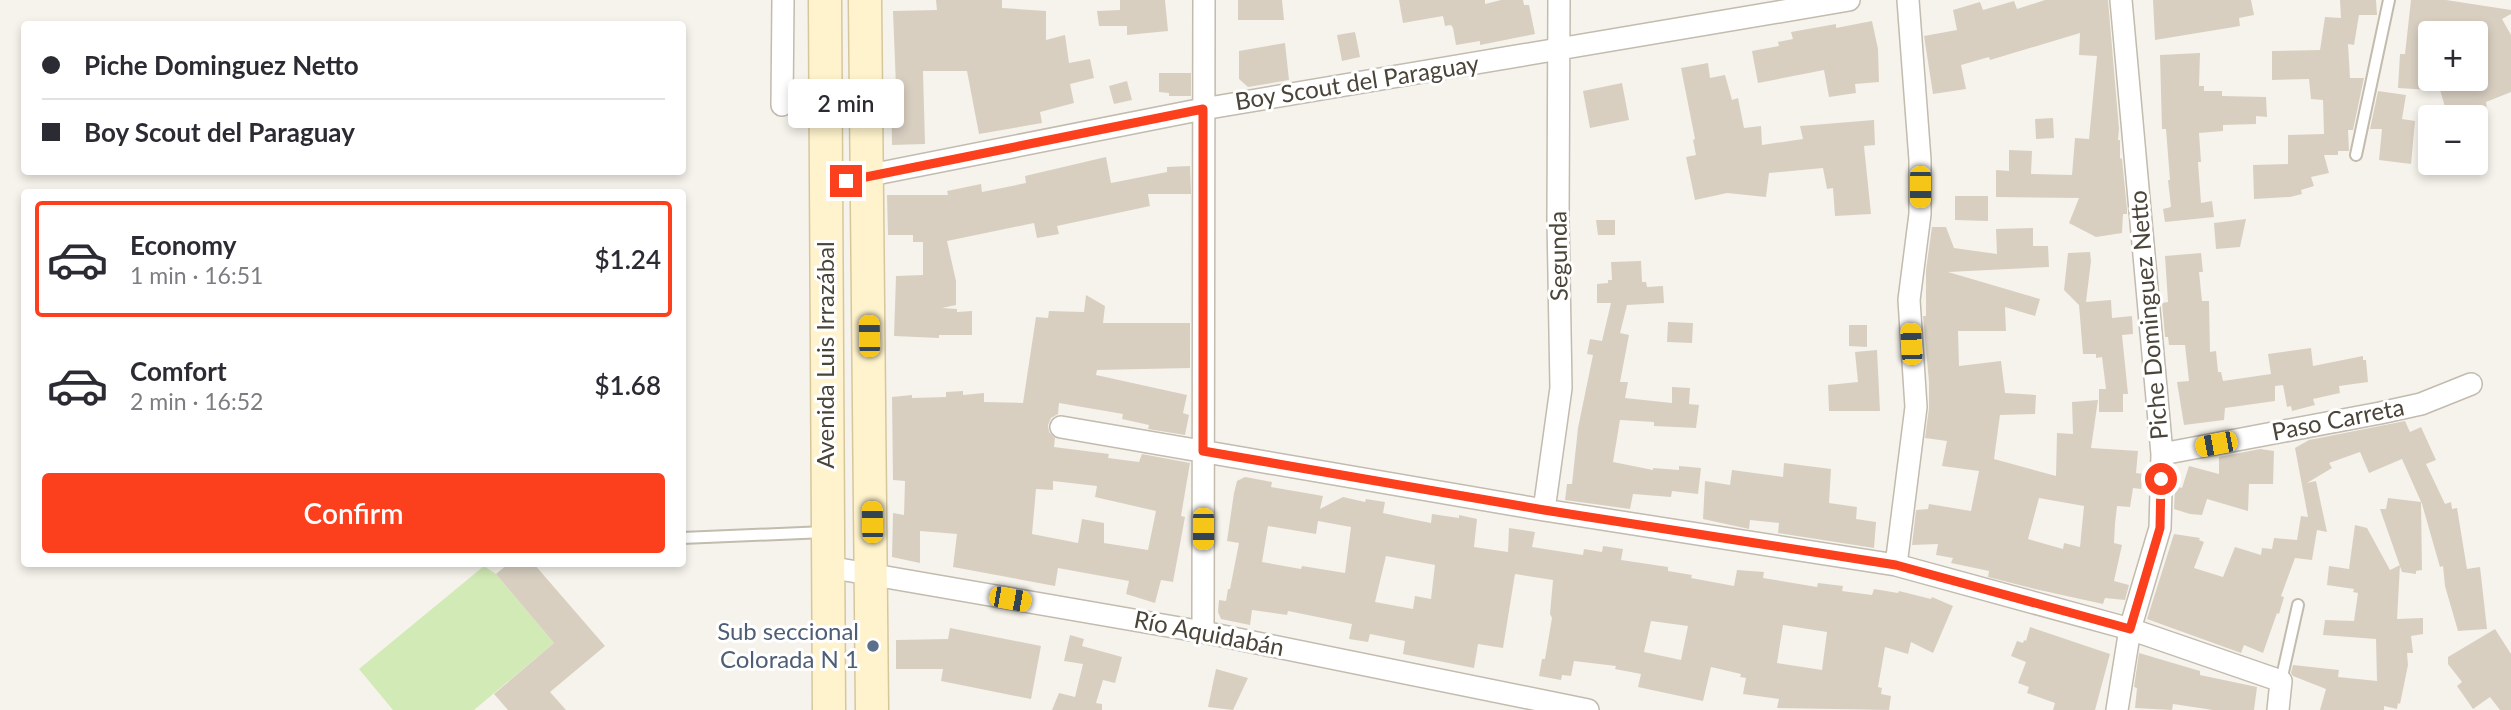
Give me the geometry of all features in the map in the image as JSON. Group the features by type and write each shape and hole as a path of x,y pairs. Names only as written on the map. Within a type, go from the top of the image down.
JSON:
{"main road":[{"name":"Avenida Luis Irrazábal","path":"825,0 829,710"},
{"name":"Avenida Luis Irrazábal","path":"865,0 872,710"}],"street":[{"path":"782,105 783,0"},
{"path":"1203,632 1204,0"},
{"name":"Segunda","path":"1544,510 1561,388 1558,219 1559,0"},
{"name":"Boy Scout del Paraguay","path":"825,184 1203,109 1849,0"},
{"path":"1896,565 1916,407 1909,300 1920,214 1920,160 1908,0"},
{"name":"Piche Dominguez Netto","path":"2117,710 2130,629 2160,528 2162,454 2121,0"},
{"name":"Paso Carreta","path":"2162,454 2421,404 2471,384"},
{"path":"1061,428 1544,510 1896,565 2130,629 2281,681 2278,710"},
{"name":"Río Aquidabán","path":"828,567 1203,632 1588,710"}],"lane":[{"path":"2356,155 2389,0"},
{"path":"686,538 828,531"},
{"path":"2281,681 2298,605"}],"green space":[{"path":"483,567 496,574 554,643 474,710 393,710 359,669"}],"building":[{"path":"936,0 1002,0 1002,8 1046,11 1046,40 1065,35 1069,63 1090,59 1094,78 1070,84 1074,103 1040,112 1042,123 979,134 967,71 923,71 925,144 892,145 891,87 896,87 893,11 937,10"},
{"path":"1120,0 1165,0 1168,31 1127,35 1127,26 1099,26 1097,11 1120,10"},
{"path":"1238,0 1282,0 1284,20 1238,20"},
{"path":"1399,0 1485,0 1485,4 1501,0 1523,0 1524,5 1529,5 1535,34 1480,45 1480,41 1456,45 1453,28 1451,25 1445,26 1443,16 1403,23"},
{"path":"2045,0 2108,0 2118,140 2127,209 2127,214 2123,214 2122,233 2096,237 2069,223 2079,198 1996,197 1996,170 2009,171 2009,150 2032,151 2031,174 2072,175 2075,138 2089,139 2097,56 2079,55 2080,33 1990,60 1989,57 1961,65 1966,89 1933,94 1924,36 1957,30 1953,10 1980,2 1983,10 2014,1 2017,9"},
{"path":"2153,0 2251,0 2254,15 2239,18 2240,26 2155,40"},
{"path":"2340,0 2376,0 2377,15 2359,15 2354,45 2348,44 2350,78 2364,78 2353,130 2348,130 2349,151 2338,151 2338,155 2324,155 2329,173 2311,177 2314,186 2301,190 2302,194 2254,199 2253,165 2288,164 2288,135 2324,134 2323,100 2311,99 2309,79 2272,80 2272,51 2320,50 2325,17 2341,18"},
{"path":"2411,0 2446,0 2511,10 2511,14 2502,19 2511,35 2511,92 2486,102 2486,105 2444,105 2440,91 2488,91 2488,21 2418,21 2418,89 2398,88 2400,54 2405,54"},
{"path":"1872,21 1878,49 1879,82 1855,84 1856,93 1829,97 1824,70 1758,83 1752,51 1779,46 1778,42 1793,39 1791,32"},
{"path":"1355,32 1360,57 1342,61 1337,35"},
{"path":"1285,43 1289,80 1248,87 1239,79 1239,51"},
{"path":"2200,53 2199,86 2204,86 2204,91 2222,91 2222,96 2266,97 2267,117 2256,116 2256,124 2223,125 2223,131 2199,133 2201,203 2212,201 2214,217 2165,222 2163,209 2171,207 2166,129 2162,129 2160,55"},
{"path":"1708,63 1710,78 1725,75 1732,100 1738,98 1744,128 1761,126 1762,145 1803,139 1800,126 1874,120 1875,145 1864,146 1871,214 1835,216 1833,188 1827,189 1823,168 1769,173 1766,197 1727,193 1695,200 1686,157 1696,155 1695,139 1681,68"},
{"path":"1159,73 1191,73 1191,96 1169,96 1169,93 1159,92"},
{"path":"1127,81 1132,100 1114,104 1109,86"},
{"path":"1622,83 1629,120 1590,128 1583,91"},
{"path":"2378,91 2406,95 2402,119 2415,121 2411,164 2379,160 2382,129 2370,129"},
{"path":"2053,118 2054,138 2036,139 2035,119"},
{"path":"1106,157 1111,183 1167,172 1167,167 1190,166 1191,194 1148,194 1150,206 1057,226 1059,234 1037,238 1034,223 947,241 956,281 956,305 942,308 957,309 957,312 972,311 972,335 939,335 939,338 894,336 896,276 923,275 923,242 913,242 913,235 888,235 887,195 948,195 947,191 981,184 982,192 1026,183 1025,176"},
{"path":"1955,196 1988,196 1988,221 1955,220"},
{"path":"2246,219 2240,247 2216,249 2214,223"},
{"path":"1596,220 1615,220 1615,235 1598,235"},
{"path":"1932,227 1946,227 1954,248 1997,254 1996,229 2033,228 2033,246 2048,246 2049,267 1948,272 2040,299 2035,316 2005,307 2006,331 1958,331 1959,366 2001,361 2005,393 2036,395 2035,414 2000,415 1994,459 2056,476 2057,433 2073,434 2072,402 2098,400 2091,448 2138,451 2136,473 2143,474 2141,489 2133,488 2130,507 2117,506 2115,524 2114,543 2122,545 2114,581 2129,585 2125,600 2105,598 2103,604 1988,577 1989,571 1951,563 1953,558 1936,555 1938,544 1912,545 1916,510 1928,509 1929,504 1971,511 1979,471 1942,466 1947,441 1925,438 1929,408 1923,316 1926,316 1926,270","holes":["2039,498 2084,506 2080,547 2064,543 2063,549 2028,539"]},
{"path":"2090,252 2086,302 2111,300 2112,318 2132,316 2133,334 2122,335 2128,394 2123,394 2123,412 2099,412 2099,389 2106,389 2102,357 2083,354 2079,305 2064,290 2068,253"},
{"path":"2201,253 2203,272 2199,272 2202,301 2209,301 2210,352 2216,351 2218,372 2221,372 2223,381 2271,374 2268,354 2311,348 2313,366 2363,356 2363,360 2366,360 2368,382 2339,386 2340,393 2313,399 2315,405 2292,411 2291,406 2287,407 2283,385 2275,386 2275,401 2225,408 2224,420 2184,425 2177,382 2189,381 2185,345 2169,345 2168,337 2165,337 2162,303 2168,302 2165,256"},
{"path":"1641,261 1642,282 1646,282 1647,287 1663,286 1664,303 1627,305 1620,333 1629,335 1620,382 1628,382 1625,398 1672,403 1672,387 1690,388 1689,404 1699,405 1696,428 1654,426 1654,422 1620,420 1613,462 1653,470 1679,470 1679,466 1701,468 1698,494 1672,491 1671,497 1633,494 1630,509 1565,500 1567,484 1572,484 1578,428 1593,355 1587,354 1590,339 1602,341 1611,303 1597,303 1597,284 1612,280 1611,262"},
{"path":"1086,295 1105,306 1103,323 1190,323 1190,368 1097,370 1096,375 1187,395 1183,413 1189,415 1185,435 1148,429 1149,425 1122,419 1123,414 1059,403 1058,414 1051,418 1048,425 1049,432 1055,438 1054,447 1109,454 1108,458 1139,462 1142,454 1190,463 1181,516 1185,517 1173,582 1161,580 1155,603 1126,594 1129,581 1058,568 1055,586 953,567 957,534 920,531 920,563 892,557 893,513 904,515 905,481 893,480 892,397 946,397 946,392 963,391 963,395 984,393 984,402 1023,403 1036,317 1048,318 1049,311 1084,312","holes":["1053,481 1097,486 1095,497 1156,511 1148,550 1104,543 1104,523 1082,519 1078,543 1032,534 1036,489 1053,490"]},
{"path":"1668,322 1693,323 1692,343 1667,342"},
{"path":"1849,325 1867,325 1867,347 1849,346"},
{"path":"1877,350 1880,411 1829,411 1828,385 1858,382 1855,352"},
{"path":"2405,421 2410,432 2421,427 2436,460 2426,464 2445,504 2451,502 2452,509 2457,508 2467,569 2480,567 2487,629 2458,631 2445,586 2443,566 2440,567 2422,504 2402,459 2369,473 2360,452 2329,463 2332,468 2307,483 2316,481 2327,532 2317,530 2312,560 2295,558 2281,596 2284,597 2279,614 2277,613 2263,653 2244,645 2241,653 2147,619 2174,534 2200,538 2199,540 2204,542 2194,568 2223,577 2235,547 2261,555 2262,548 2272,549 2274,538 2297,540 2301,516 2308,517 2295,448 2309,440"},
{"path":"2260,449 2274,451 2273,484 2249,484 2248,511 2207,499 2202,515 2174,509 2175,486 2182,488 2189,466 2219,474 2219,457"},
{"path":"1784,463 1831,469 1829,503 1857,507 1856,519 1876,522 1874,548 1778,533 1779,523 1750,520 1749,529 1703,519 1705,481 1730,485 1732,470 1783,477"},
{"path":"1245,477 1272,482 1271,487 1323,496 1320,509 1343,497 1365,502 1366,499 1385,502 1383,513 1431,523 1432,514 1477,519 1474,547 1508,552 1509,528 1535,532 1532,547 1583,555 1584,549 1602,552 1603,546 1623,549 1621,560 1668,567 1668,571 1692,575 1691,578 1734,586 1737,570 1764,572 1763,578 1817,587 1818,583 1843,586 1842,591 1872,595 1874,589 1899,591 1931,599 1932,597 1953,606 1933,653 1911,642 1908,654 1885,647 1878,687 1882,688 1881,694 1891,696 1889,710 1777,708 1779,699 1743,694 1746,678 1740,677 1741,674 1711,667 1703,701 1638,687 1641,674 1615,669 1616,666 1574,661 1571,676 1562,675 1561,680 1539,676 1542,659 1545,659 1552,618 1550,614 1553,580 1515,574 1503,648 1478,644 1474,668 1403,654 1405,641 1370,634 1368,642 1349,639 1352,624 1288,611 1287,615 1252,610 1250,625 1221,619 1218,612 1219,600 1226,601 1239,543 1227,541 1237,481","holes":["1318,521 1351,527 1345,573 1262,562 1268,526 1316,534","1386,556 1435,565 1431,599 1415,596 1413,609 1375,602","1651,621 1688,626 1681,660 1644,652","1783,625 1827,632 1822,670 1777,663"]},
{"path":"2388,498 2421,502 2422,570 2416,571 2416,574 2402,572 2380,509 2386,509"},
{"path":"2355,525 2367,528 2390,570 2400,565 2397,619 2423,618 2423,634 2411,636 2413,653 2407,653 2408,665 2397,709 2384,706 2384,710 2320,710 2326,689 2291,673 2293,665 2339,670 2338,677 2377,681 2376,639 2323,635 2325,620 2354,621 2358,593 2353,592 2354,589 2327,585 2329,566 2349,569"},
{"path":"504,567 537,567 605,646 550,692 566,710 508,710 494,694 554,643 496,574"},
{"path":"2030,627 2110,654 2095,710 2053,710 2055,703 2027,693 2029,687 2018,683 2026,662 2011,656 2017,641 2026,641"},
{"path":"950,628 1041,646 1031,699 941,681 943,669 896,669 896,640 948,639"},
{"path":"2495,629 2511,654 2511,710 2500,710 2490,697 2473,709 2457,686 2462,682 2448,664 2448,657"},
{"path":"1070,635 1084,639 1082,646 1122,657 1115,683 1103,680 1096,703 1102,704 1102,710 1052,710 1059,693 1075,697 1083,664 1064,661"},
{"path":"2139,653 2200,671 2200,675 2257,687 2254,710 2213,710 2173,704 2172,710 2135,708 2137,688 2134,687"},
{"path":"1216,669 1248,678 1233,710 1208,707"}],"place":[{"name":"Sub seccional Colorada N 1","path":"873,646"}],"route":[{"path":"846,181 1203,109 1203,451 1544,510 1896,565 2130,629 2160,528 2161,479"}]}
